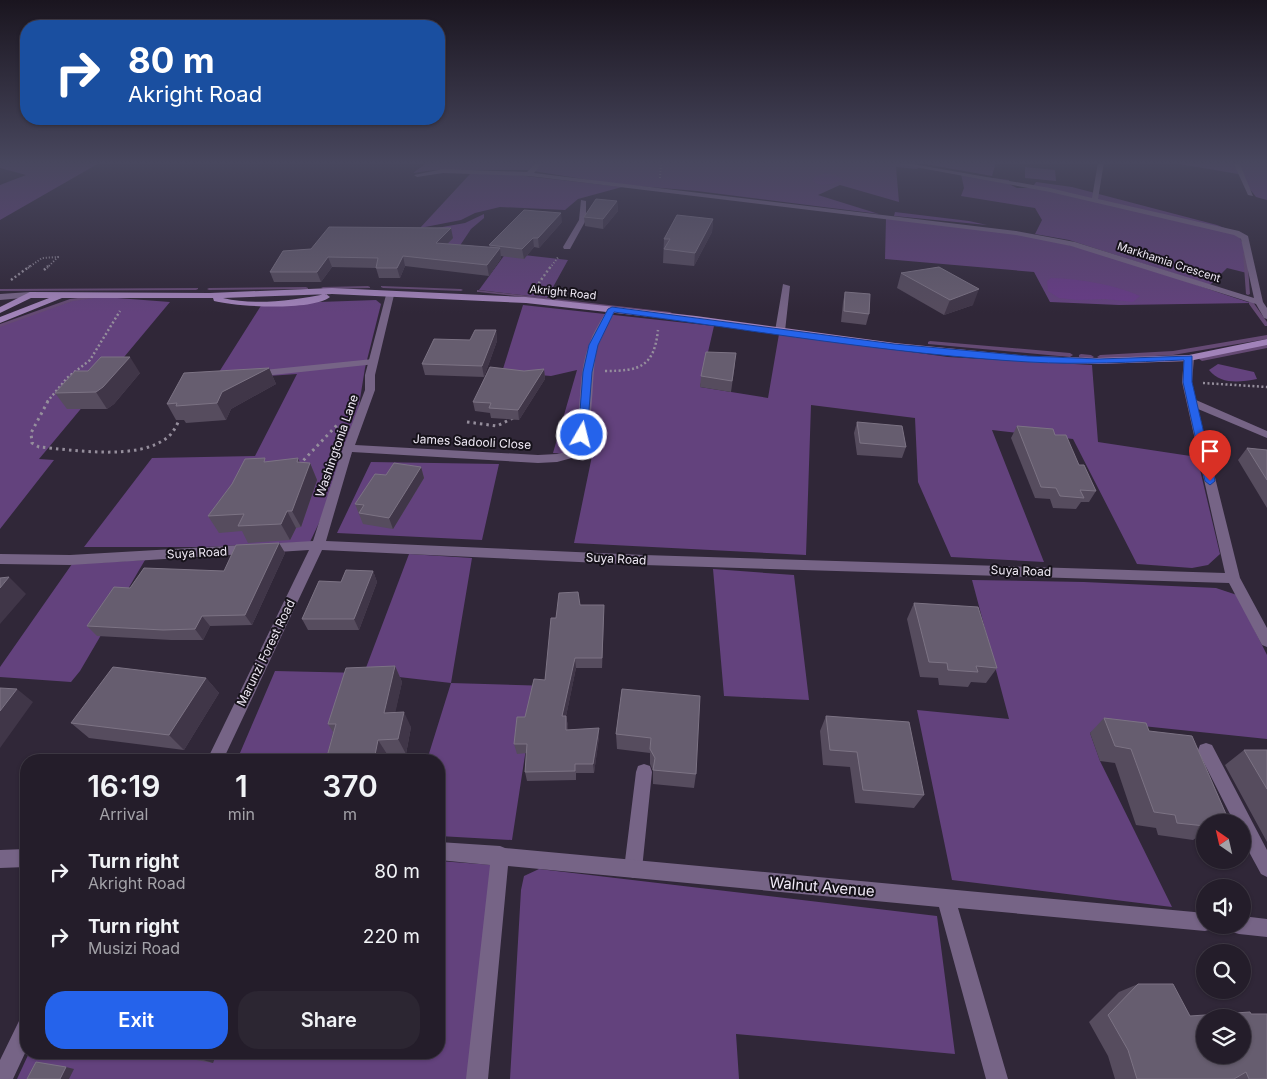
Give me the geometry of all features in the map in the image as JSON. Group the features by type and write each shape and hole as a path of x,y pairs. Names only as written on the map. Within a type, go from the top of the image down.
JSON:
{"street":[{"path":"567,247 583,222 584,212"},
{"name":"Markhamia Crescent","path":"846,212 1016,233 1072,244 1259,302"},
{"path":"1152,212 1228,230 1245,238 1259,302 1267,316"},
{"path":"780,331 786,286"},
{"name":"Akright Road","path":"30,295 210,296 226,302 254,303 304,302 351,292 390,295 469,296 612,309 894,346 1028,359 1098,361 1189,358 1267,342"},
{"path":"0,297 30,295"},
{"path":"0,310 30,295"},
{"path":"0,320 64,295"},
{"name":"Washingtonia Lane","path":"318,545 348,448 370,390 374,362 390,295"},
{"path":"588,372 593,345 612,309"},
{"path":"1189,358 1187,382 1233,578 1267,641"},
{"path":"246,376 374,362"},
{"name":"James Sadooli Close","path":"348,448 422,454 557,458 575,452 582,435 588,372"},
{"path":"1191,402 1267,435"},
{"name":"Suya Road","path":"0,559 70,560 318,545 644,560 1233,578"},
{"name":"Marunzi Forest Road","path":"218,754 318,545"},
{"path":"1206,750 1267,868"},
{"path":"633,869 644,772"},
{"name":"Walnut Avenue","path":"445,851 1196,921"},
{"path":"477,1079 500,855"},
{"path":"0,859 20,858"},
{"path":"946,899 997,1079"},
{"path":"1251,926 1267,928"},
{"path":"2,1079 20,1041"}],"path":[{"path":"526,300 567,247"},
{"path":"6,284 42,258 58,257 44,270"},
{"path":"134,295 117,315 90,360 67,378 48,401 31,433 32,443 39,447 122,452 151,445 168,437 182,416"},
{"path":"588,372 629,371 644,365 653,356 662,315"},
{"path":"1187,382 1267,387"},
{"path":"467,422 492,427 503,426 515,414"},
{"path":"294,468 308,458 341,420"}],"shaded area":[{"path":"0,212 13,212 0,220"},
{"path":"434,212 478,212 461,220 420,228"},
{"path":"895,212 898,212 987,225 894,216"},
{"path":"1038,212 1169,212 1217,225 1234,233 1239,237 1244,247 1247,273 1227,268 1210,285 1069,240 1035,234 1042,220"},
{"path":"484,214 484,218 471,229 459,247 428,246 431,229 465,223"},
{"path":"886,218 982,228 1061,243 1125,261 1251,303 1119,305 1050,302 1034,272 885,259"},
{"path":"506,253 568,260 547,298 479,290"},
{"path":"1051,278 1096,283 1140,296 1133,302 1059,298 1048,291 1047,281"},
{"path":"104,297 170,302 39,459 54,460 0,529 0,326 77,299"},
{"path":"376,300 381,304 365,368 351,455 310,542 204,547 84,547 152,458 255,456 297,374 214,380 262,304"},
{"path":"523,305 714,326 700,387 768,398 779,334 948,357 1092,365 1098,442 1197,457 1220,554 1208,565 1192,568 1137,564 1073,439 992,430 1044,562 951,557 918,482 915,418 811,405 806,555 574,543 592,456 553,453 577,370 551,376 502,372"},
{"path":"1218,364 1254,372 1257,379 1231,381 1219,378 1209,370"},
{"path":"371,462 499,464 482,540 337,533"},
{"path":"409,554 472,558 451,683 364,673"},
{"path":"145,560 80,671 71,682 0,677 0,667 72,564"},
{"path":"713,569 794,575 809,700 724,696"},
{"path":"972,580 1084,582 1216,588 1237,595 1267,655 1267,739 1104,722 1090,733 1100,761 1172,907 952,880 917,710 1009,719"},
{"path":"275,671 364,673 330,754 240,754"},
{"path":"451,683 550,686 533,703 512,840 445,836 445,754 429,754"},
{"path":"445,861 493,865 470,1079 17,1079 26,1059 445,1059"},
{"path":"539,869 937,916 955,1054 736,1034 739,1079 510,1079 521,890 524,876"}],"building":[{"path":"522,212 561,213 538,238 533,238 522,249 489,245"},
{"path":"587,212 608,212 603,219 584,217"},
{"path":"677,215 713,219 695,253 664,249 670,239 664,239"},
{"path":"329,227 451,228 436,243 500,248 487,265 403,256 397,268 376,268 378,258 328,257 317,272 270,272 283,251 311,249"},
{"path":"939,267 979,289 950,300 901,273"},
{"path":"845,292 870,294 869,314 844,311"},
{"path":"475,330 496,330 482,366 422,364 434,339 470,340"},
{"path":"706,352 736,353 732,381 701,376"},
{"path":"101,357 130,357 103,387 96,392 55,393 75,371 88,371"},
{"path":"490,367 524,371 544,369 518,410 489,408 491,403 473,402"},
{"path":"269,368 222,392 217,403 176,406 177,403 167,404 184,373"},
{"path":"857,422 902,426 906,447 860,443"},
{"path":"1017,426 1053,429 1055,435 1066,435 1079,465 1084,465 1096,491 1080,490 1084,498 1060,496 1056,488 1041,487"},
{"path":"1247,448 1267,450 1267,480"},
{"path":"265,458 264,462 298,458 297,462 310,463 292,511 287,511 281,524 238,526 244,514 208,516 232,484 245,459"},
{"path":"394,463 421,467 389,518 359,513 364,505 355,504 375,474 386,475"},
{"path":"279,543 245,615 202,616 195,629 163,630 87,626 114,587 130,588 144,568 224,571 236,545"},
{"path":"346,570 373,571 354,619 302,619 319,581 341,582"},
{"path":"9,577 0,588 0,578"},
{"path":"578,592 580,605 604,605 602,658 575,658 562,716 566,716 566,730 599,728 593,764 575,764 575,771 525,772 527,744 514,744 517,717 525,717 534,679 545,680 551,618 556,618 559,593"},
{"path":"914,603 978,607 997,668 976,666 978,672 948,670 947,663 929,662"},
{"path":"395,666 384,713 404,712 398,739 378,740 375,754 328,754 336,724 328,724 346,668"},
{"path":"113,667 206,678 169,735 71,723"},
{"path":"0,688 17,689 0,711"},
{"path":"622,689 700,696 696,774 653,770 655,758 650,749 651,738 616,734"},
{"path":"826,716 909,722 924,795 863,790 857,752 830,750"},
{"path":"1104,718 1146,723 1149,731 1192,736 1226,814 1196,814 1196,825 1177,823 1175,815 1154,812 1131,749 1115,746"},
{"path":"1244,750 1267,750 1267,789"},
{"path":"1138,984 1173,984 1190,1016 1196,1016 1196,1064 1251,1064 1251,1014 1267,1014 1267,1079 1249,1079 1246,1072 1234,1079 1137,1079 1128,1050 1108,1015"},
{"path":"36,1062 66,1067 60,1079 27,1079"}],"waterway":[{"path":"1245,254 1248,294"},
{"path":"323,288 368,287"},
{"path":"383,287 461,290"},
{"path":"209,289 306,288"},
{"path":"0,290 196,289"},
{"path":"479,291 670,313"},
{"path":"0,326 72,300 93,297"},
{"path":"1251,303 1267,325"},
{"path":"1100,357 1173,353 1267,337"},
{"path":"930,343 1070,355"},
{"path":"1202,359 1267,346"},
{"path":"1081,356 1091,357"}],"route":[{"path":"582,435 588,372 593,345 612,309 894,346 1028,359 1098,361 1189,358 1187,382 1210,481"}]}
